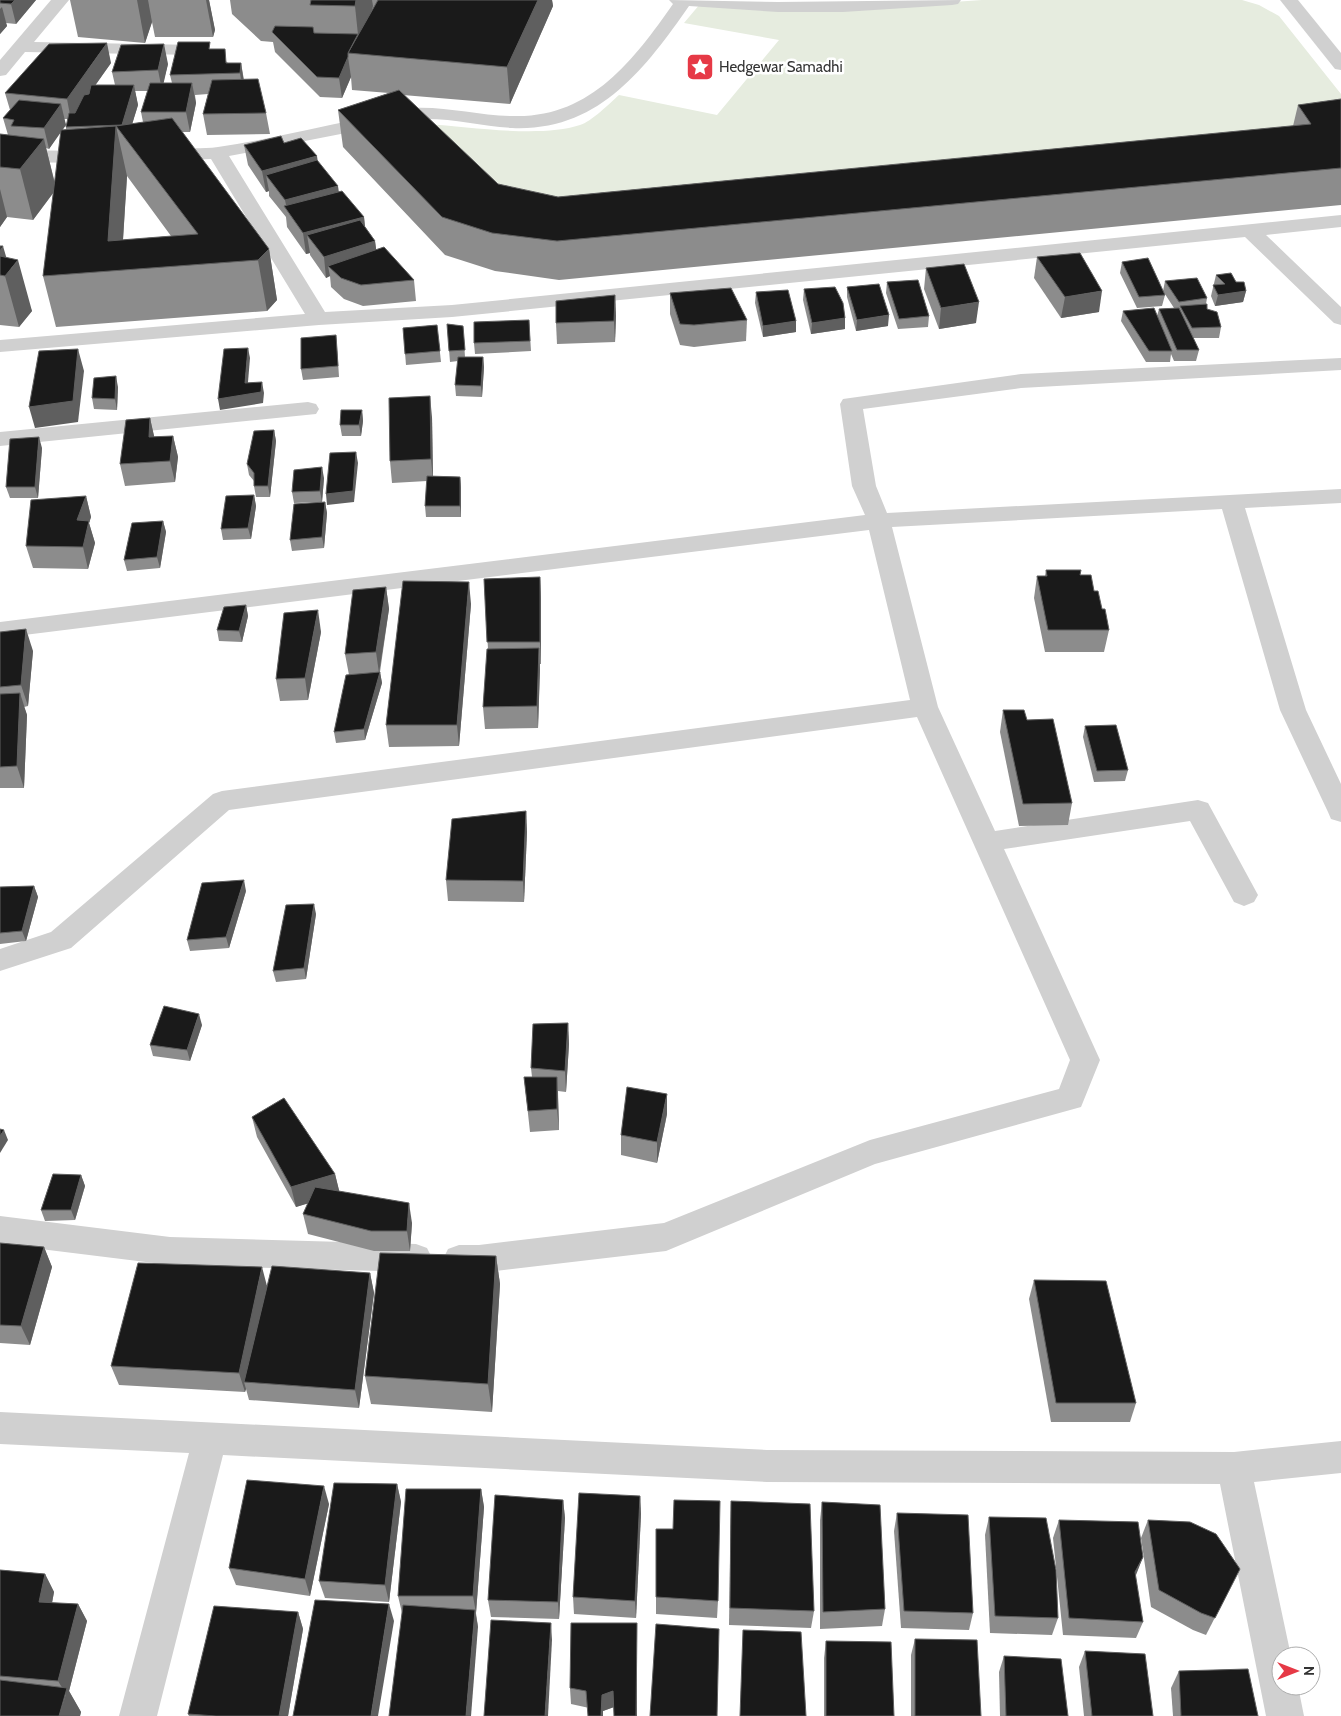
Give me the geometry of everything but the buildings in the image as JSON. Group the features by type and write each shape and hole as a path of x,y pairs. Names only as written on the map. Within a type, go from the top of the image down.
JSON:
{"street":[{"path":"0,71 60,0"},
{"path":"678,0 788,7 843,7 952,0"},
{"path":"141,155 217,153 410,114 426,113 514,122 558,119 581,110 610,91 660,36 685,0"},
{"path":"1289,0 1341,65"},
{"path":"20,47 197,50"},
{"path":"217,153 319,319"},
{"path":"0,156 64,158 112,156"},
{"path":"0,346 319,319 452,311 1341,221"},
{"path":"1250,230 1341,319"},
{"path":"0,1230 170,1251 480,1260 666,1237 870,1154 1070,1098 1086,1060 925,707 879,521 864,486 851,404 1021,381 1341,364"},
{"path":"0,439 308,409"},
{"path":"0,630 904,518 1341,496"},
{"path":"1232,502 1293,710 1341,812"},
{"path":"0,960 61,940 222,801 925,707"},
{"path":"987,842 1198,810 1244,895"},
{"path":"0,1428 767,1466 1234,1468 1341,1457"},
{"path":"138,1716 210,1438"},
{"path":"1234,1468 1285,1716"}],"shaded area":[{"path":"982,0 1242,0 1259,5 1279,16 1341,94 1341,126 513,208 428,124 526,131 564,129 580,125 589,120 619,95 717,115 779,40 684,23 700,4 808,12"}],"place":[{"name":"Hedgewar Samadhi","path":"700,67"}]}
